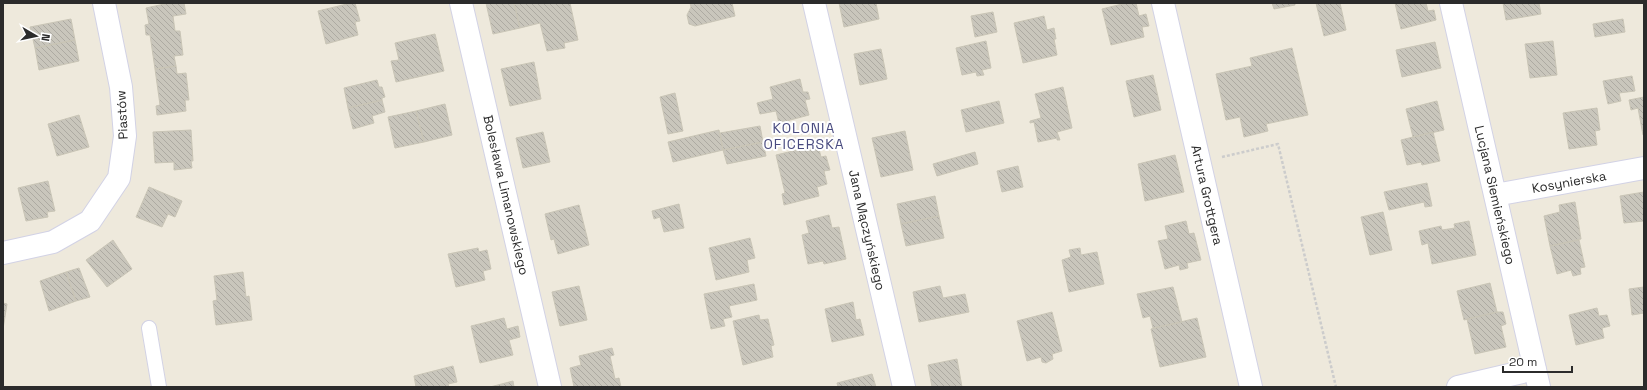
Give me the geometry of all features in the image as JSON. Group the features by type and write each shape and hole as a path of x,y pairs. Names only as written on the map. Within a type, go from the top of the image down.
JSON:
{"street":[{"name":"Piastów","path":"3,253 53,242 90,221 119,178 126,136 121,87 104,3"},
{"name":"Bolesława Limanowskiego","path":"461,3 550,387"},
{"name":"Jana Mączyńskiego","path":"814,3 904,387"},
{"name":"Artura Grottgera","path":"1163,3 1251,387"},
{"name":"Lucjana Siemieńskiego","path":"1451,3 1537,378"},
{"name":"Kosynierska","path":"1495,195 1644,168"},
{"path":"1458,387 1537,378"}],"lane":[{"path":"149,328 159,387"}],"path":[{"path":"1219,157 1278,144 1336,387"}],"building":[{"path":"169,3 184,3 186,14 173,16 175,31 180,31 183,55 174,56 176,66 155,69 150,35 146,35 145,25 149,24 146,8"},
{"path":"355,3 360,21 355,22 358,35 326,44 318,11"},
{"path":"486,3 514,3 520,28 493,34"},
{"path":"514,3 570,3 578,40 564,43 565,48 547,51 540,23 520,28"},
{"path":"690,3 732,3 735,16 695,26 689,24 687,15 691,7"},
{"path":"839,3 876,3 879,19 844,27"},
{"path":"1126,3 1136,3 1139,16 1146,14 1149,26 1142,27 1144,37 1111,45 1102,9"},
{"path":"1272,3 1295,3 1295,5 1274,9"},
{"path":"1316,3 1340,3 1346,30 1324,36"},
{"path":"1395,3 1426,3 1428,11 1434,10 1436,20 1401,29"},
{"path":"1503,3 1539,3 1541,14 1506,20"},
{"path":"993,12 997,32 975,37 971,16"},
{"path":"1044,16 1047,30 1054,28 1056,39 1054,39 1057,55 1023,63 1014,23"},
{"path":"71,19 75,40 35,48 30,27"},
{"path":"1623,19 1625,32 1595,37 1593,24"},
{"path":"435,34 444,71 396,82 391,61 399,60 395,43"},
{"path":"75,40 79,61 39,70 35,48"},
{"path":"986,41 991,68 982,70 984,75 977,76 976,72 962,75 956,48"},
{"path":"1553,41 1557,75 1530,78 1525,44"},
{"path":"1435,42 1441,68 1402,77 1396,50"},
{"path":"1292,48 1308,115 1266,124 1268,131 1244,137 1240,117 1226,120 1216,74 1252,66 1250,58"},
{"path":"881,49 887,79 860,85 854,54"},
{"path":"534,62 541,99 510,106 501,69"},
{"path":"176,66 177,74 186,73 189,100 185,100 186,111 157,115 156,106 160,105 155,69"},
{"path":"1153,75 1161,110 1134,117 1126,81"},
{"path":"1632,76 1635,91 1619,93 1621,101 1608,104 1603,81"},
{"path":"800,79 803,92 808,92 810,99 805,100 809,115 779,123 776,111 760,114 757,103 773,99 770,87"},
{"path":"377,80 379,87 382,87 385,97 382,98 382,100 348,108 344,88"},
{"path":"1063,87 1072,128 1057,132 1060,140 1057,140 1057,138 1038,142 1034,122 1030,123 1030,121 1041,118 1035,94"},
{"path":"675,93 683,131 668,134 660,97"},
{"path":"1644,97 1643,135 1638,108 1631,110 1629,100"},
{"path":"382,100 385,112 372,116 374,123 353,129 348,108"},
{"path":"999,101 1004,123 966,132 961,110"},
{"path":"1437,101 1444,130 1413,137 1406,109"},
{"path":"445,104 452,135 424,142 416,111"},
{"path":"1597,108 1600,130 1595,131 1597,145 1569,149 1563,113"},
{"path":"416,111 424,142 395,148 388,117"},
{"path":"79,115 89,147 57,156 48,124"},
{"path":"760,126 763,142 723,150 720,133"},
{"path":"191,130 192,168 174,170 174,162 155,163 153,132"},
{"path":"719,130 723,150 673,162 668,142"},
{"path":"905,131 913,170 881,177 872,138"},
{"path":"543,132 550,162 523,168 516,138"},
{"path":"1433,132 1440,161 1422,165 1421,162 1407,165 1401,140"},
{"path":"763,142 766,156 727,164 723,150"},
{"path":"818,145 821,157 826,156 830,170 824,171 827,184 817,187 819,196 784,205 782,194 785,193 776,155"},
{"path":"975,152 978,164 937,176 933,164"},
{"path":"1175,155 1184,192 1145,201 1138,164"},
{"path":"1018,166 1023,187 1002,192 997,171"},
{"path":"48,181 55,211 47,212 48,217 26,221 18,188"},
{"path":"1427,183 1432,206 1425,207 1424,202 1389,210 1384,192"},
{"path":"149,187 182,201 175,217 168,214 162,227 136,217"},
{"path":"1644,192 1644,221 1624,223 1620,196"},
{"path":"935,196 939,216 901,224 897,204"},
{"path":"1575,202 1581,239 1550,246 1544,216 1560,212 1559,205"},
{"path":"679,204 684,228 664,232 660,217 654,219 652,211"},
{"path":"579,205 589,245 558,254 554,239 551,240 545,214"},
{"path":"1383,212 1392,250 1370,255 1361,217"},
{"path":"829,215 832,228 839,227 846,259 824,264 823,261 808,264 802,235 809,233 806,221"},
{"path":"939,216 944,238 906,246 901,224"},
{"path":"1186,221 1189,234 1194,233 1201,260 1187,263 1188,268 1180,270 1179,265 1165,269 1158,241 1168,239 1165,226"},
{"path":"1469,221 1476,255 1432,264 1428,243 1422,245 1419,231 1441,226 1442,230 1455,228 1454,224"},
{"path":"750,238 755,258 747,260 749,272 716,280 709,248"},
{"path":"113,240 132,269 107,287 86,260"},
{"path":"1579,240 1585,267 1580,268 1581,274 1573,276 1571,270 1557,274 1550,246"},
{"path":"478,248 479,252 487,250 491,269 483,271 485,280 456,287 448,254"},
{"path":"1080,248 1081,255 1097,252 1104,284 1069,292 1062,260 1071,257 1069,250"},
{"path":"79,268 90,297 76,301 66,272"},
{"path":"66,272 76,301 49,311 40,281"},
{"path":"243,272 246,297 249,296 252,320 216,325 213,301 217,300 214,276"},
{"path":"1490,283 1497,312 1464,320 1457,291"},
{"path":"754,284 757,300 729,306 732,317 723,319 725,326 711,329 704,294"},
{"path":"579,286 587,320 560,326 552,292"},
{"path":"940,286 943,298 965,294 969,312 919,322 913,292"},
{"path":"1173,287 1182,322 1153,328 1150,316 1143,318 1137,294"},
{"path":"1644,287 1644,313 1632,315 1629,289"},
{"path":"853,302 856,320 860,319 864,335 832,342 825,309"},
{"path":"3,303 7,304 3,329"},
{"path":"1597,308 1599,316 1607,315 1610,326 1602,328 1604,338 1576,345 1569,315"},
{"path":"1052,312 1062,351 1052,354 1053,359 1046,363 1042,362 1041,357 1027,361 1017,321"},
{"path":"1503,312 1506,324 1501,326 1506,347 1475,354 1467,319"},
{"path":"759,315 760,320 768,319 774,345 771,346 773,357 743,365 733,321"},
{"path":"504,318 507,329 518,326 520,337 509,340 513,355 480,363 471,326"},
{"path":"1197,318 1206,357 1160,367 1151,329"},
{"path":"612,348 614,355 610,356 615,379 619,378 621,387 574,387 570,368 581,365 579,356"},
{"path":"957,359 962,387 932,387 928,365"},
{"path":"453,366 457,382 448,384 449,387 416,387 414,376"},
{"path":"872,374 876,387 838,387 837,383"},
{"path":"513,381 514,387 490,387"}],"district":[{"name":"KOLONIA OFICERSKA","path":"804,136"}]}
